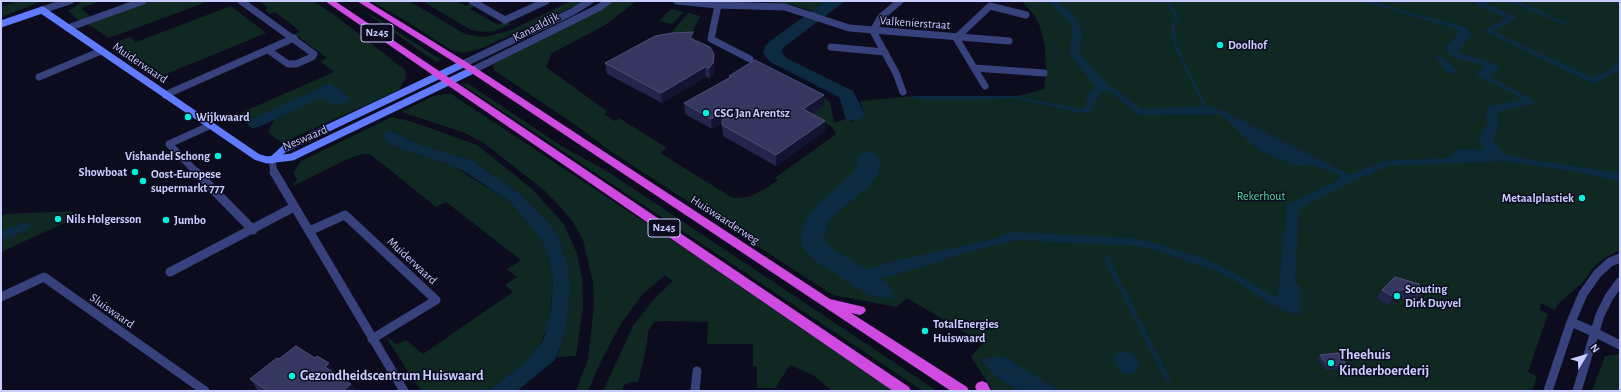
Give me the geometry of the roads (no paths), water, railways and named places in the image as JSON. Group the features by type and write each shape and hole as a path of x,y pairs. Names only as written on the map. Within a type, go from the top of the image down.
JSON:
{"highway":[{"name":"N245","path":"329,1 904,391"},
{"name":"Huiswaarderweg","path":"361,1 473,70 824,302 962,391"},
{"path":"824,302 860,310"}],"main road":[{"path":"1,24 42,10"},
{"name":"Muiderwaard","path":"42,10 259,158 272,160"},
{"path":"438,76 462,64"},
{"path":"448,82 473,70"},
{"name":"Neswaard","path":"272,160 284,149 438,76"},
{"name":"Neswaard","path":"272,160 292,157 448,82"}],"street":[{"path":"42,10 70,1"},
{"path":"68,28 143,1"},
{"path":"241,1 314,54 312,57 296,64 288,64 268,50"},
{"path":"472,1 505,20 546,1"},
{"name":"Kanaaldijk","path":"462,64 572,12 590,1"},
{"name":"Kanaaldijk","path":"473,70 600,7 608,1"},
{"path":"677,1 718,5 745,3"},
{"name":"Valkenierstraat","path":"873,31 881,17 900,1"},
{"name":"Valkenierstraat","path":"745,3 779,6 806,13 849,28 956,38 1009,41"},
{"path":"718,5 711,40 750,59"},
{"name":"Valkenierstraat","path":"956,38 990,6 1026,15"},
{"name":"Valkenierstraat","path":"873,31 896,74 903,92"},
{"name":"Muiderwaard","path":"166,95 294,38"},
{"name":"Valkenierstraat","path":"956,38 985,86"},
{"path":"831,47 884,52"},
{"name":"Muiderwaard","path":"39,77 101,51"},
{"path":"975,68 1044,73"},
{"path":"211,125 169,144 253,230"},
{"path":"272,160 273,170 294,208 404,391"},
{"path":"170,272 294,208"},
{"name":"Muiderwaard","path":"309,231 345,215 436,300 372,339"},
{"path":"1548,391 1571,322 1590,282 1610,262 1620,258"},
{"name":"Sluiswaard","path":"1,297 44,277 205,391"},
{"path":"1577,391 1594,332 1609,296 1620,282"},
{"path":"1571,322 1620,345"},
{"path":"695,391 697,371"}],"water":[{"path":"826,1 845,1 784,47 781,51 786,58 853,91 865,114 857,121 846,119 839,97 770,62 763,53 765,46 770,41"},
{"path":"1047,1 1056,1 1073,14 1082,32 1079,53 1109,86 1115,88 1141,109 1209,106 1222,110 1350,175 1383,161 1445,158 1453,155 1454,150 1483,149 1479,138 1488,122 1485,114 1489,106 1520,100 1521,98 1518,96 1478,76 1478,72 1486,66 1461,60 1452,56 1448,52 1447,46 1459,33 1457,29 1362,1 1374,1 1408,12 1458,25 1467,28 1472,34 1459,50 1459,53 1496,64 1500,68 1490,75 1492,78 1535,101 1532,104 1502,111 1497,114 1499,127 1493,139 1499,149 1507,155 1620,173 1620,181 1577,172 1504,161 1389,166 1373,172 1371,175 1363,176 1306,205 1299,211 1295,282 1300,287 1300,314 1290,313 1269,303 1234,280 1216,271 1158,251 1136,246 1017,240 972,251 881,279 889,284 894,299 868,295 814,260 805,251 802,245 801,237 805,220 819,203 851,175 856,168 859,155 866,151 876,155 880,161 879,172 870,186 833,216 827,224 824,237 827,244 833,249 866,269 894,261 991,240 1012,232 1131,238 1147,241 1206,259 1233,272 1273,296 1278,296 1287,205 1340,179 1339,175 1314,165 1297,166 1268,155 1255,147 1220,114 1139,115 1109,91 1102,91 1090,112 1081,113 1015,98 956,100 915,99 913,96 1015,96 1081,109 1085,108 1088,102 1085,95 1096,88 1069,53 1072,27 1068,20"},
{"path":"1477,1 1491,1 1486,4 1517,18 1493,31 1591,77 1595,77 1610,69 1620,60 1620,74 1615,72 1594,84 1484,31 1506,18 1478,6 1475,4"},
{"path":"1507,1 1517,1 1568,23 1566,25"},
{"path":"1434,56 1440,57 1452,64 1457,72 1454,74 1447,72"},
{"path":"328,84 331,84 350,99 338,105 332,105 321,98 259,127 252,128 248,125 247,122 250,120"},
{"path":"391,131 423,146 471,160 519,193 550,224 558,236 568,265 570,291 565,335 555,360 517,391 487,391 524,364 540,345 545,336 551,309 553,280 547,252 540,237 509,201 465,172 453,166 393,146 382,136 386,132"},
{"path":"24,223 31,223 32,225 23,232 1,240 1,231"},
{"path":"1103,257 1108,257 1171,381 1167,383"},
{"path":"1119,352 1128,352 1134,355 1139,361 1139,367 1134,373 1122,373 1119,369 1115,362 1115,356"},
{"path":"1000,357 1008,359 1060,391 1018,391 993,374 982,361 983,358"}],"waterway":[{"path":"1168,3 1178,18 1173,25 1175,44 1206,109"}],"place":[{"name":"Doolhof","path":"1220,45"},
{"name":"CSG Jan Arentsz","path":"706,113"},
{"name":"Wijkwaard","path":"188,117"},
{"name":"Vishandel Schong","path":"218,156"},
{"name":"Showboat","path":"135,172"},
{"name":"Oost-Europese supermarkt 777","path":"143,181"},
{"name":"Metaalplastiek","path":"1582,198"},
{"name":"Nils Holgersson","path":"58,219"},
{"name":"Jumbo","path":"166,220"},
{"name":"Scouting Dirk Duyvel","path":"1397,296"},
{"name":"TotalEnergies Huiswaard","path":"925,331"},
{"name":"Theehuis Kinderboerderij","path":"1331,363"},
{"name":"Gezondheidscentrum Huiswaard","path":"292,376"}],"park label":[{"name":"Rekerhout","path":"1261,196"}]}
